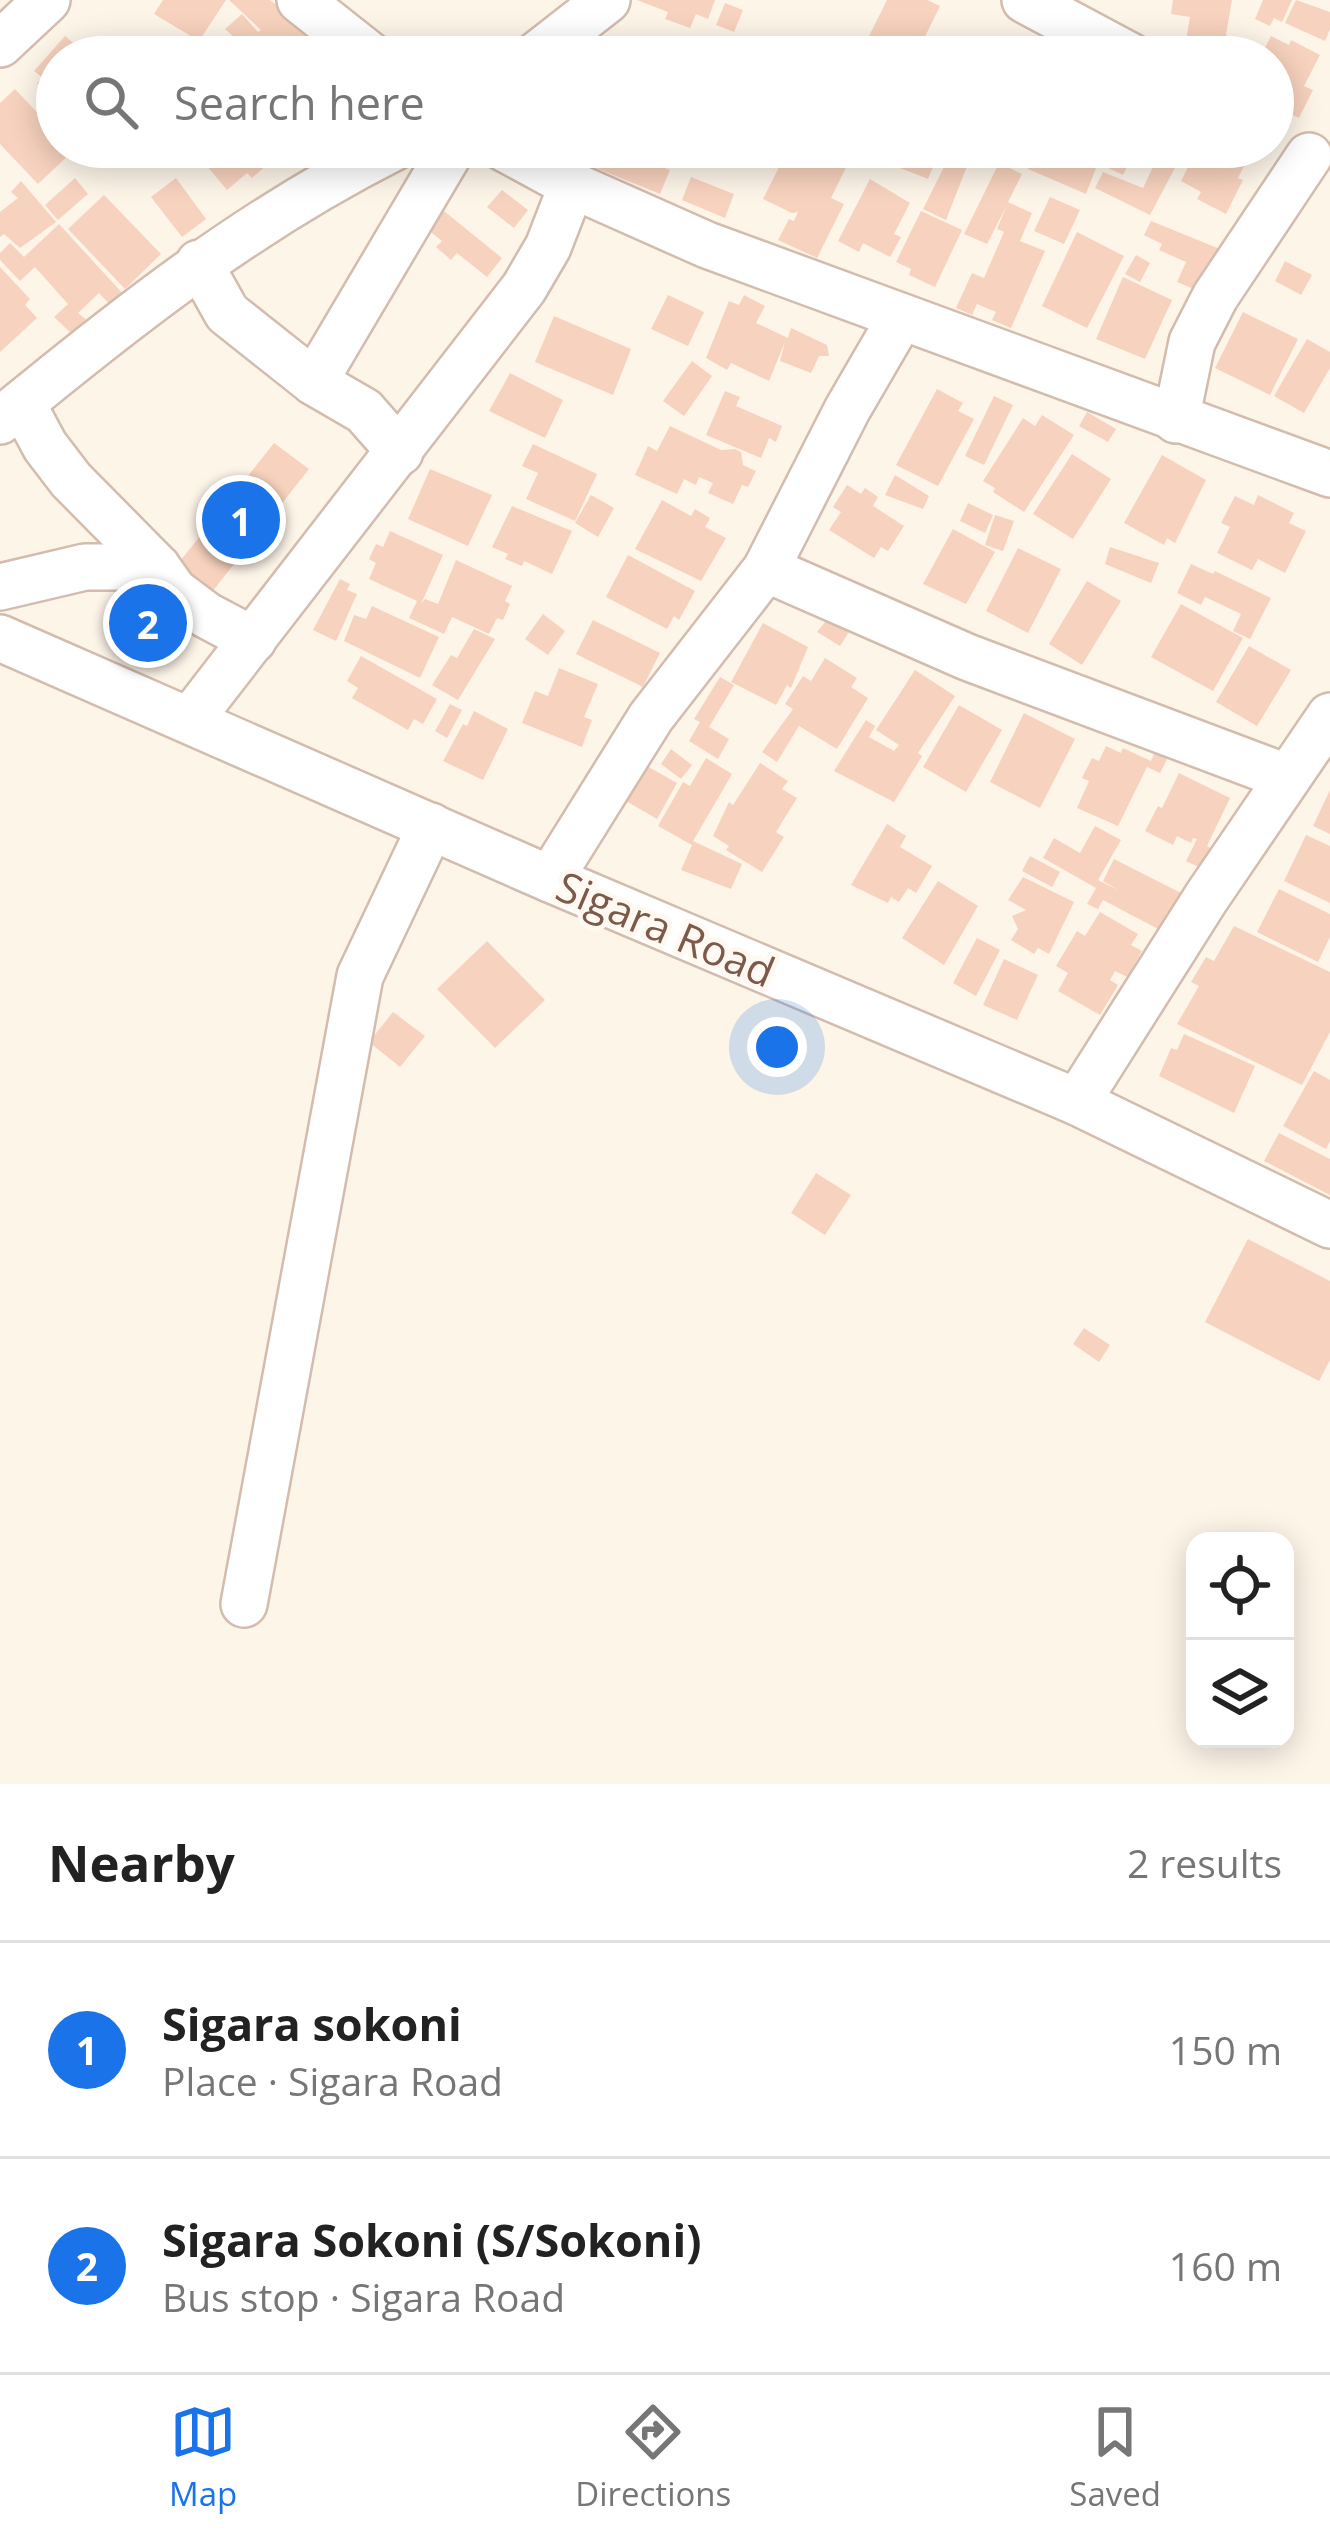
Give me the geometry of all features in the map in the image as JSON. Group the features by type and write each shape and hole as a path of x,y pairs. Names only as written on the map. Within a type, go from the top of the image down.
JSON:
{"street":[{"path":"0,44 47,0"},
{"path":"300,0 345,36"},
{"path":"561,36 607,0"},
{"path":"1025,0 1093,36"},
{"path":"1176,420 1192,342 1304,152"},
{"path":"253,640 174,591 11,412 199,263 356,168"},
{"path":"314,382 441,168"},
{"path":"541,168 707,245 1330,474"},
{"path":"190,720 524,287 548,247 572,185"},
{"path":"199,263 227,313 314,382 364,411 400,452"},
{"path":"550,879 652,717 766,569 901,316"},
{"path":"364,411 452,386"},
{"path":"0,587 86,568 157,568"},
{"path":"766,569 967,657 1286,777"},
{"name":"Sigara Road","path":"0,638 1076,1102 1330,1225"},
{"path":"1076,1102 1330,716"},
{"path":"244,1604 360,976 431,826"}],"building":[{"path":"163,0 226,0 202,36 191,36 154,14"},
{"path":"229,0 270,0 314,36 232,36 225,29 242,14 261,30"},
{"path":"637,0 715,0 708,19 696,14 690,28 665,19 668,12"},
{"path":"887,0 927,0 940,6 925,36 869,36"},
{"path":"1173,0 1232,0 1226,36 1187,36 1190,17 1171,14"},
{"path":"1263,0 1292,0 1282,22 1274,18 1270,26 1255,19"},
{"path":"1296,0 1330,12 1325,41 1285,23"},
{"path":"725,3 743,10 734,32 716,25"},
{"path":"1294,42 1320,55 1304,86 1313,90 1299,118 1294,116"},
{"path":"15,89 36,111 36,168 55,168 38,184 0,144 0,103"},
{"path":"209,168 263,168 252,178 247,173 227,190"},
{"path":"596,168 670,170 660,194"},
{"path":"778,168 846,168 831,198 844,204 817,258 778,240 798,212 763,199"},
{"path":"900,168 932,168 928,179"},
{"path":"944,168 966,168 946,220 923,209"},
{"path":"997,168 1022,174 1008,202 1032,213 1020,241 1045,251 1011,328 992,320 996,312 977,304 972,315 956,308 972,273 984,278 1004,232 997,229 1006,207 987,244 964,234"},
{"path":"1028,168 1096,168 1086,194"},
{"path":"1152,168 1175,168 1150,215 1095,188 1103,172 1143,188"},
{"path":"1188,168 1243,168 1238,178 1243,180 1226,214 1197,199 1201,192 1181,181"},
{"path":"691,177 734,194 725,218 682,200"},
{"path":"75,178 88,194 58,220 45,205"},
{"path":"176,178 206,219 182,237 151,197"},
{"path":"870,179 910,203 894,234 901,237 890,257 863,243 859,252 838,241"},
{"path":"21,181 56,222 20,248 4,234 0,237 0,212 18,198 11,192"},
{"path":"502,190 528,210 514,228 487,207"},
{"path":"104,195 161,254 125,289 68,229"},
{"path":"1050,197 1080,210 1064,244 1034,231"},
{"path":"439,207 502,258 487,277 457,253 451,260 436,247 442,241 423,226"},
{"path":"921,211 962,230 935,287 909,275 911,269 896,262"},
{"path":"1151,221 1220,249 1201,292 1177,282 1186,262 1159,250 1162,244 1144,235"},
{"path":"59,224 125,296 113,308 99,293 78,313 88,321 74,336 54,317 68,304 35,267 20,281 0,260 10,243 24,257"},
{"path":"1077,232 1124,256 1087,328 1042,306"},
{"path":"1136,255 1150,263 1140,282 1125,274"},
{"path":"1285,261 1312,275 1301,295 1275,281"},
{"path":"0,267 30,299 25,305 37,318 0,352"},
{"path":"1123,277 1172,300 1145,359 1096,339"},
{"path":"668,295 704,312 688,346 651,329"},
{"path":"744,295 765,306 756,323 788,338 791,328 827,345 829,356 819,356 811,373 780,361 785,342 769,381 731,363 727,370 706,358 729,301 739,305"},
{"path":"1243,312 1298,339 1270,395 1215,368"},
{"path":"554,316 631,349 613,395 535,362"},
{"path":"1307,339 1330,352 1330,368 1304,413 1274,396"},
{"path":"692,361 712,376 684,416 663,401"},
{"path":"510,373 563,400 545,438 489,411"},
{"path":"937,389 963,403 958,411 974,419 938,486 896,465"},
{"path":"725,391 740,397 736,406 782,426 776,442 769,438 761,458 706,435"},
{"path":"994,396 1013,405 984,465 965,456"},
{"path":"1087,412 1116,429 1108,442 1079,426"},
{"path":"1042,415 1074,435 1024,512 983,481 1023,418 1035,426"},
{"path":"670,426 721,450 741,452 743,465 756,471 733,504 708,493 713,483 699,477 696,485 684,479 677,494 635,475 648,446 657,451"},
{"path":"274,443 309,469 208,597 173,570"},
{"path":"533,444 597,474 575,521 526,499 538,473 522,466"},
{"path":"1072,454 1111,479 1073,539 1033,514"},
{"path":"1162,455 1206,480 1175,543 1167,538 1164,545 1124,523"},
{"path":"430,469 492,495 468,546 408,519"},
{"path":"895,475 929,496 923,509 885,495"},
{"path":"847,485 861,494 865,488 878,497 873,506 904,526 888,551 881,547 874,558 829,530 841,512 833,507"},
{"path":"591,495 614,508 598,537 575,523"},
{"path":"1258,495 1294,513 1289,523 1306,531 1285,573 1258,559 1252,570 1217,553 1230,527 1221,523 1235,496 1254,505"},
{"path":"662,500 691,516 695,509 710,518 705,527 726,538 701,581 635,549"},
{"path":"968,503 993,515 985,533 960,521"},
{"path":"512,506 572,531 552,574 524,561 522,566 505,559 508,554 492,547"},
{"path":"995,515 1014,521 1003,551 985,545"},
{"path":"953,529 995,552 966,604 923,584"},
{"path":"390,531 443,555 421,604 425,599 438,604 456,560 512,586 503,620 497,618 489,634 452,617 444,634 409,618 417,601 369,579 376,563 369,559 376,544 383,547"},
{"path":"1110,547 1159,563 1151,583 1105,564"},
{"path":"1018,548 1061,569 1028,633 986,611"},
{"path":"628,555 695,591 679,620 674,616 667,629 606,597"},
{"path":"1191,564 1271,598 1250,639 1233,631 1241,614 1205,597 1201,605 1177,593"},
{"path":"340,579 350,584 347,590 357,594 336,641 313,630"},
{"path":"1087,581 1121,601 1082,665 1049,644"},
{"path":"1181,604 1243,638 1213,691 1151,657"},
{"path":"372,606 439,637 420,678 344,641 354,615 366,619"},
{"path":"543,614 565,631 548,655 525,639"},
{"path":"830,616 851,629 840,646 817,632"},
{"path":"593,620 660,653 643,687 576,654"},
{"path":"763,623 808,647 791,688 787,685 776,705 731,682"},
{"path":"474,629 495,639 458,700 432,685 451,655 457,658"},
{"path":"1249,646 1291,670 1257,726 1216,702"},
{"path":"361,656 437,699 423,724 414,719 408,730 352,698 358,688 347,681"},
{"path":"825,658 857,678 851,687 868,698 837,749 799,726 777,762 762,752 793,709 785,704 803,676 811,681"},
{"path":"559,668 598,684 584,717 592,720 582,747 522,723 535,691 548,696"},
{"path":"915,670 955,696 918,753 922,756 894,802 834,771 866,720 875,726 869,737 894,751 899,745 876,730"},
{"path":"720,677 734,685 709,727 729,739 718,759 689,741 700,722 694,719"},
{"path":"450,704 462,710 447,738 435,731"},
{"path":"959,705 1002,730 966,792 923,767"},
{"path":"474,711 508,729 483,780 443,761"},
{"path":"1024,713 1075,739 1040,808 990,782"},
{"path":"1158,745 1171,751 1160,773 1147,767 1118,826 1077,808 1089,781 1082,778 1092,758 1099,761 1106,746 1151,761"},
{"path":"671,749 692,765 681,779 661,764"},
{"path":"706,758 732,774 693,841 742,864 731,889 681,870 692,845 658,826 683,782 690,786"},
{"path":"760,763 788,781 782,789 797,798 776,832 784,837 762,872 713,836 729,802 733,805"},
{"path":"647,766 677,783 657,819 626,801"},
{"path":"1179,773 1230,798 1207,846 1216,851 1207,871 1186,861 1197,839 1191,843 1177,836 1173,845 1145,831"},
{"path":"1330,790 1330,834 1313,826"},
{"path":"887,824 906,836 900,847 932,866 916,893 908,888 899,902 891,897 888,903 851,885"},
{"path":"1095,826 1121,840 1098,880 1118,890 1103,881 1114,859 1181,893 1160,930 1103,900 1098,909 1087,904 1096,888 1043,858 1054,838 1080,853"},
{"path":"1306,835 1330,846 1330,903 1284,881"},
{"path":"1030,856 1060,872 1052,887 1022,871"},
{"path":"1023,877 1074,902 1049,954 1038,948 1034,954 1011,940 1018,929 1012,916 1026,910 1008,900"},
{"path":"938,881 978,906 944,965 902,938"},
{"path":"1279,889 1330,914 1330,937 1318,962 1257,932"},
{"path":"1100,912 1138,934 1131,945 1142,951 1127,977 1115,971 1110,980 1118,985 1100,1015 1058,991 1068,973 1056,966 1077,931 1085,936"},
{"path":"1234,926 1330,972 1330,1032 1302,1085 1177,1024 1199,986 1191,982 1206,957 1214,961"},
{"path":"977,938 1000,950 976,996 953,983"},
{"path":"487,941 545,1000 495,1048 437,989"},
{"path":"1004,959 1038,975 1017,1020 983,1005"},
{"path":"393,1012 425,1036 400,1067 369,1042"},
{"path":"1184,1034 1255,1066 1234,1113 1159,1076 1171,1048 1177,1050"},
{"path":"1314,1071 1330,1080 1326,1149 1283,1126"},
{"path":"1279,1133 1330,1159 1330,1195 1264,1161"},
{"path":"816,1173 851,1195 825,1235 791,1213"},
{"path":"1248,1239 1330,1281 1330,1360 1319,1381 1205,1322"},
{"path":"1084,1328 1110,1345 1099,1362 1073,1344"}],"place":[{"name":"Sigara sokoni","path":"241,520"},
{"name":"Sigara Sokoni (S/Sokoni)","path":"148,623"}]}
